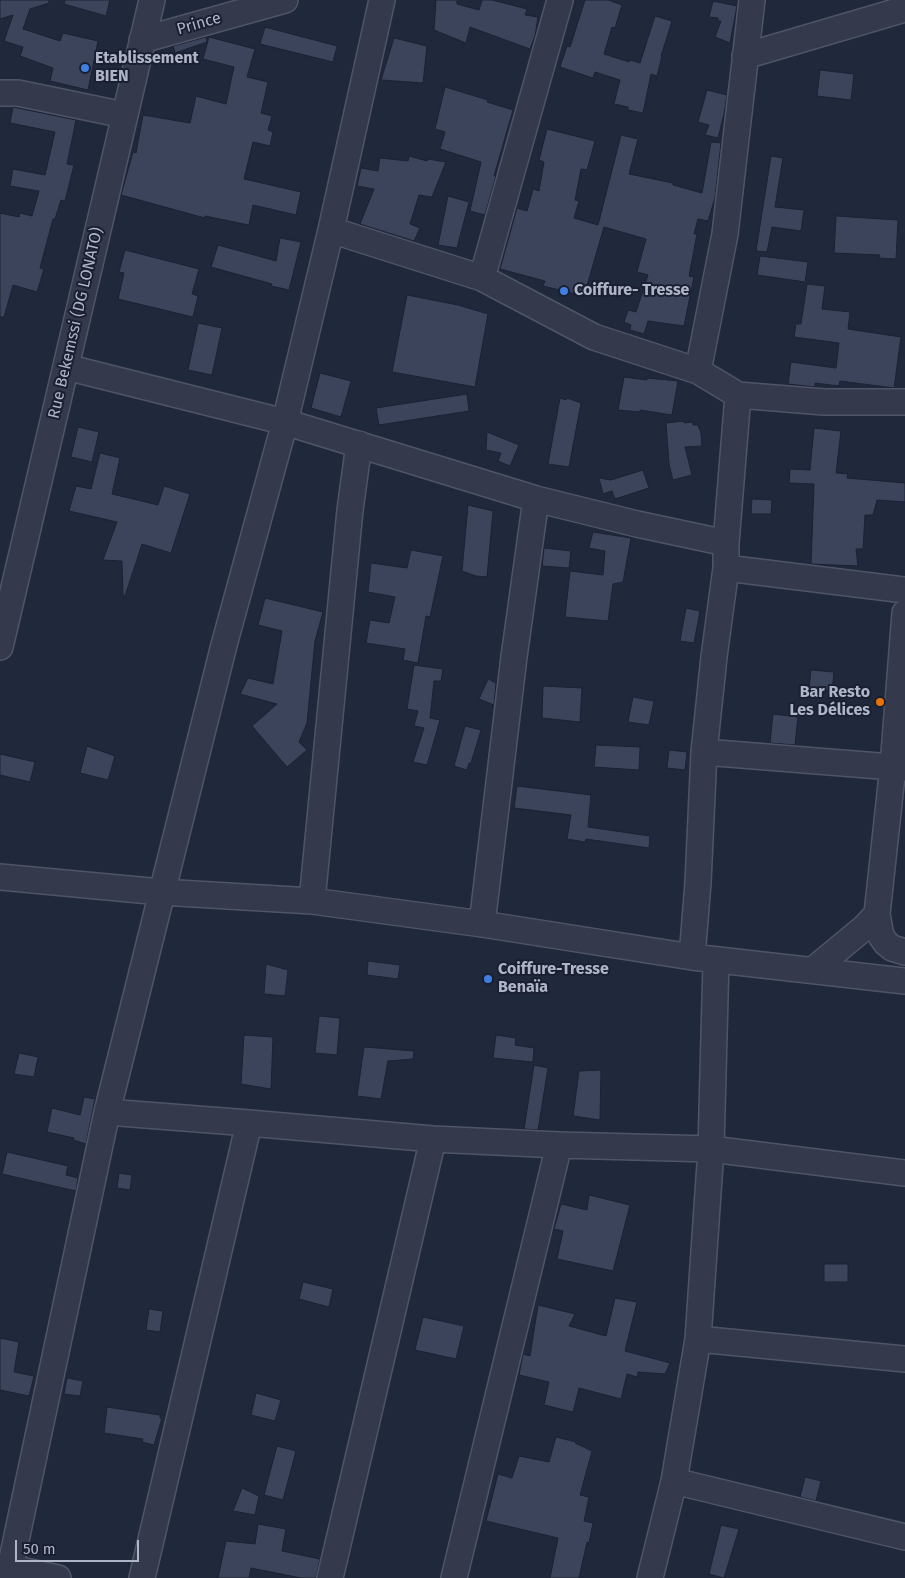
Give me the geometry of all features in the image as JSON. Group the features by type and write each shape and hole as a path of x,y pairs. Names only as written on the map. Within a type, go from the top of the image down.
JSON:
{"street":[{"name":"Rue Bekemssi (DG LONATO)","path":"0,647 152,0"},
{"name":"Prince","path":"142,40 285,0"},
{"path":"58,1578 10,1573 107,1112 224,645 285,422 331,230 382,0"},
{"path":"482,278 560,0"},
{"path":"698,371 725,234 752,0"},
{"path":"745,56 905,9"},
{"path":"0,93 18,92 124,115"},
{"path":"331,230 482,278 594,336 698,371 738,395 824,402 905,402"},
{"path":"66,367 285,422 536,499 637,524 726,543"},
{"path":"650,1578 674,1481 698,1340 711,1149 704,958 698,883 704,752 726,568 726,543 738,395"},
{"path":"312,901 350,510 359,444"},
{"path":"482,924 514,657 536,499"},
{"path":"726,568 905,590"},
{"path":"905,613 899,767 877,914 881,936 886,943 892,948 905,952"},
{"path":"704,752 899,767"},
{"path":"0,878 161,892 312,901 482,924 704,958 905,981"},
{"path":"813,970 865,927 877,914"},
{"path":"107,1112 432,1139 711,1149 905,1173"},
{"path":"142,1578 249,1124"},
{"path":"330,1578 432,1139"},
{"path":"454,1578 559,1145"},
{"path":"698,1340 905,1359"},
{"path":"674,1481 905,1537"}],"building":[{"path":"0,0 49,0 49,3 30,9 23,29 60,41 63,33 98,41 88,90 50,81 53,68 20,56 23,47 4,41 13,15 0,19"},
{"path":"65,0 110,0 106,16 64,4"},
{"path":"436,0 457,0 457,4 479,10 482,0 492,0 527,9 525,15 538,17 535,36 530,49 470,27 466,43 434,30"},
{"path":"585,0 608,0 622,5 615,28 612,27 604,54 629,62 630,60 640,63 655,16 672,21 657,76 651,74 643,113 628,110 628,107 614,104 620,80 595,72 593,78 560,67 567,46 570,47"},
{"path":"713,1 737,6 730,43 715,37 721,21 718,21 718,18 709,17"},
{"path":"265,27 337,46 333,62 260,44"},
{"path":"206,37 207,42 175,53 173,46"},
{"path":"209,37 255,49 247,77 268,82 261,113 272,116 268,130 273,132 270,146 253,142 244,179 301,192 296,215 253,205 249,225 205,216 205,218 121,195 133,152 136,153 143,115 190,123 196,96 226,104 234,67 203,59"},
{"path":"394,38 427,46 423,83 381,80"},
{"path":"820,70 854,74 851,100 817,96"},
{"path":"445,87 513,110 485,215 470,211 481,162 440,149 445,132 435,129"},
{"path":"707,90 727,95 718,138 705,135 709,125 698,122"},
{"path":"13,107 76,120 67,164 74,165 65,201 61,200 55,219 53,219 40,268 44,269 37,292 13,285 4,317 0,317 0,213 19,217 20,213 32,216 39,191 10,186 13,169 45,175 55,132 10,123"},
{"path":"547,129 595,141 587,170 581,169 575,200 579,201 574,218 598,225 621,135 638,139 629,174 673,183 673,185 702,193 711,142 721,143 715,198 708,221 698,219 694,234 697,234 689,276 694,277 684,326 648,321 644,334 630,330 631,325 624,322 628,310 636,312 648,275 637,272 646,239 604,227 584,296 543,286 545,281 500,269 517,208 527,211 533,189 539,191 544,162 539,160"},
{"path":"409,156 427,161 428,159 446,162 432,197 419,195 410,224 420,228 414,241 360,224 374,189 357,186 361,168 378,171 380,158 408,161"},
{"path":"771,156 783,158 775,207 804,210 801,231 772,227 767,252 756,251"},
{"path":"448,196 469,202 457,248 438,245"},
{"path":"836,216 898,220 896,259 879,258 880,255 834,253"},
{"path":"280,238 301,242 289,290 211,267 218,245 276,261"},
{"path":"125,250 199,269 192,294 198,296 193,317 118,299 124,273 119,272"},
{"path":"760,256 808,262 805,282 757,275"},
{"path":"807,284 825,286 822,309 850,312 848,329 901,337 894,388 840,381 839,386 815,383 815,387 788,384 791,362 836,368 839,343 794,337 796,324 801,324"},
{"path":"407,295 458,305 488,314 475,387 392,372"},
{"path":"198,323 222,328 212,375 188,370"},
{"path":"320,373 351,381 341,417 311,408"},
{"path":"624,377 678,381 672,415 640,410 640,412 618,410"},
{"path":"467,394 469,411 379,425 376,408"},
{"path":"560,398 566,400 567,398 581,403 569,467 548,464"},
{"path":"684,421 684,423 693,422 693,425 698,425 702,446 685,447 692,475 673,480 669,464 666,423"},
{"path":"78,427 99,432 92,462 71,457"},
{"path":"814,428 841,431 836,473 848,474 847,478 905,483 905,502 877,500 873,515 865,515 863,549 856,549 858,566 811,564 814,484 789,483 790,469 810,470"},
{"path":"487,432 519,445 510,466 498,461 501,453 486,450"},
{"path":"100,453 120,458 112,494 158,505 164,486 190,494 171,553 142,544 125,596 123,595 122,561 103,560 117,522 69,511 76,486 91,489"},
{"path":"643,470 649,488 615,499 612,491 603,494 599,478 611,480"},
{"path":"752,499 772,500 771,514 751,514"},
{"path":"468,505 493,511 487,577 476,576 462,571"},
{"path":"593,532 631,538 623,582 613,584 608,621 565,617 570,571 603,575 605,551 589,548"},
{"path":"544,548 571,551 569,568 542,566"},
{"path":"411,550 443,556 430,617 426,616 418,663 403,660 405,649 366,643 370,620 389,623 395,597 368,592 371,563 407,568"},
{"path":"265,598 323,612 315,641 307,723 299,742 307,750 287,767 252,726 277,704 240,694 248,678 273,684 282,631 258,625"},
{"path":"686,608 700,611 694,643 680,641"},
{"path":"414,665 443,669 441,681 434,681 430,718 440,720 427,765 413,762 424,728 414,726 418,711 407,709"},
{"path":"811,670 834,672 832,691 809,689"},
{"path":"488,679 496,683 494,705 479,699"},
{"path":"543,686 582,688 580,722 542,718"},
{"path":"633,697 654,701 649,725 628,722"},
{"path":"773,714 798,717 795,745 770,743"},
{"path":"465,726 481,730 467,770 454,766"},
{"path":"596,745 640,747 639,770 594,767"},
{"path":"87,746 115,756 108,780 80,773"},
{"path":"669,750 687,752 685,770 667,768"},
{"path":"0,754 35,762 30,782 0,775"},
{"path":"517,786 591,795 588,827 650,836 649,848 586,839 585,842 567,839 571,815 514,808"},
{"path":"368,961 400,965 398,979 367,975"},
{"path":"266,964 288,970 285,996 264,994"},
{"path":"319,1016 340,1018 337,1055 315,1053"},
{"path":"244,1035 273,1037 271,1089 241,1084"},
{"path":"496,1035 516,1038 515,1045 534,1048 533,1062 493,1058"},
{"path":"364,1047 414,1051 413,1059 388,1061 381,1099 357,1096"},
{"path":"19,1053 38,1057 34,1077 14,1074"},
{"path":"534,1065 548,1068 538,1130 524,1129"},
{"path":"601,1070 600,1120 573,1116 579,1071"},
{"path":"84,1097 95,1099 86,1144 73,1140 74,1138 47,1132 52,1108 80,1115"},
{"path":"7,1152 68,1166 66,1175 78,1178 76,1191 2,1174"},
{"path":"119,1173 132,1175 130,1190 117,1188"},
{"path":"589,1195 630,1205 613,1271 557,1259 563,1231 554,1229 561,1204 587,1210"},
{"path":"824,1264 848,1264 848,1282 824,1282"},
{"path":"303,1282 333,1289 329,1307 299,1299"},
{"path":"615,1298 637,1302 625,1351 670,1363 665,1374 638,1372 637,1377 627,1374 621,1399 579,1388 573,1412 544,1405 549,1382 519,1375 523,1354 530,1356 538,1305 575,1314 569,1326 606,1336"},
{"path":"149,1309 163,1311 160,1332 146,1330"},
{"path":"423,1317 464,1326 456,1359 415,1350"},
{"path":"0,1338 19,1342 14,1372 34,1376 29,1396 0,1390"},
{"path":"67,1378 83,1381 80,1396 64,1394"},
{"path":"256,1393 281,1400 275,1421 251,1415"},
{"path":"107,1407 160,1415 160,1418 162,1418 154,1445 142,1442 143,1439 104,1433"},
{"path":"556,1437 576,1442 592,1451 580,1495 589,1497 584,1521 593,1523 579,1578 550,1578 558,1538 486,1521 498,1474 512,1478 519,1456 549,1462"},
{"path":"277,1446 296,1451 283,1500 264,1495"},
{"path":"805,1477 821,1481 816,1501 800,1497"},
{"path":"242,1488 259,1496 255,1515 233,1511"},
{"path":"258,1524 286,1529 282,1551 320,1559 316,1578 301,1578 251,1568 249,1578 218,1578 226,1541 255,1544"},
{"path":"721,1525 739,1529 724,1578 709,1574"}],"place":[{"name":"Etablissement BIEN","path":"85,68"},
{"name":"Coiffure- Tresse","path":"564,291"},
{"name":"Bar Resto Les Délices","path":"880,702"},
{"name":"Coiffure-Tresse Benaïa","path":"488,979"}]}
